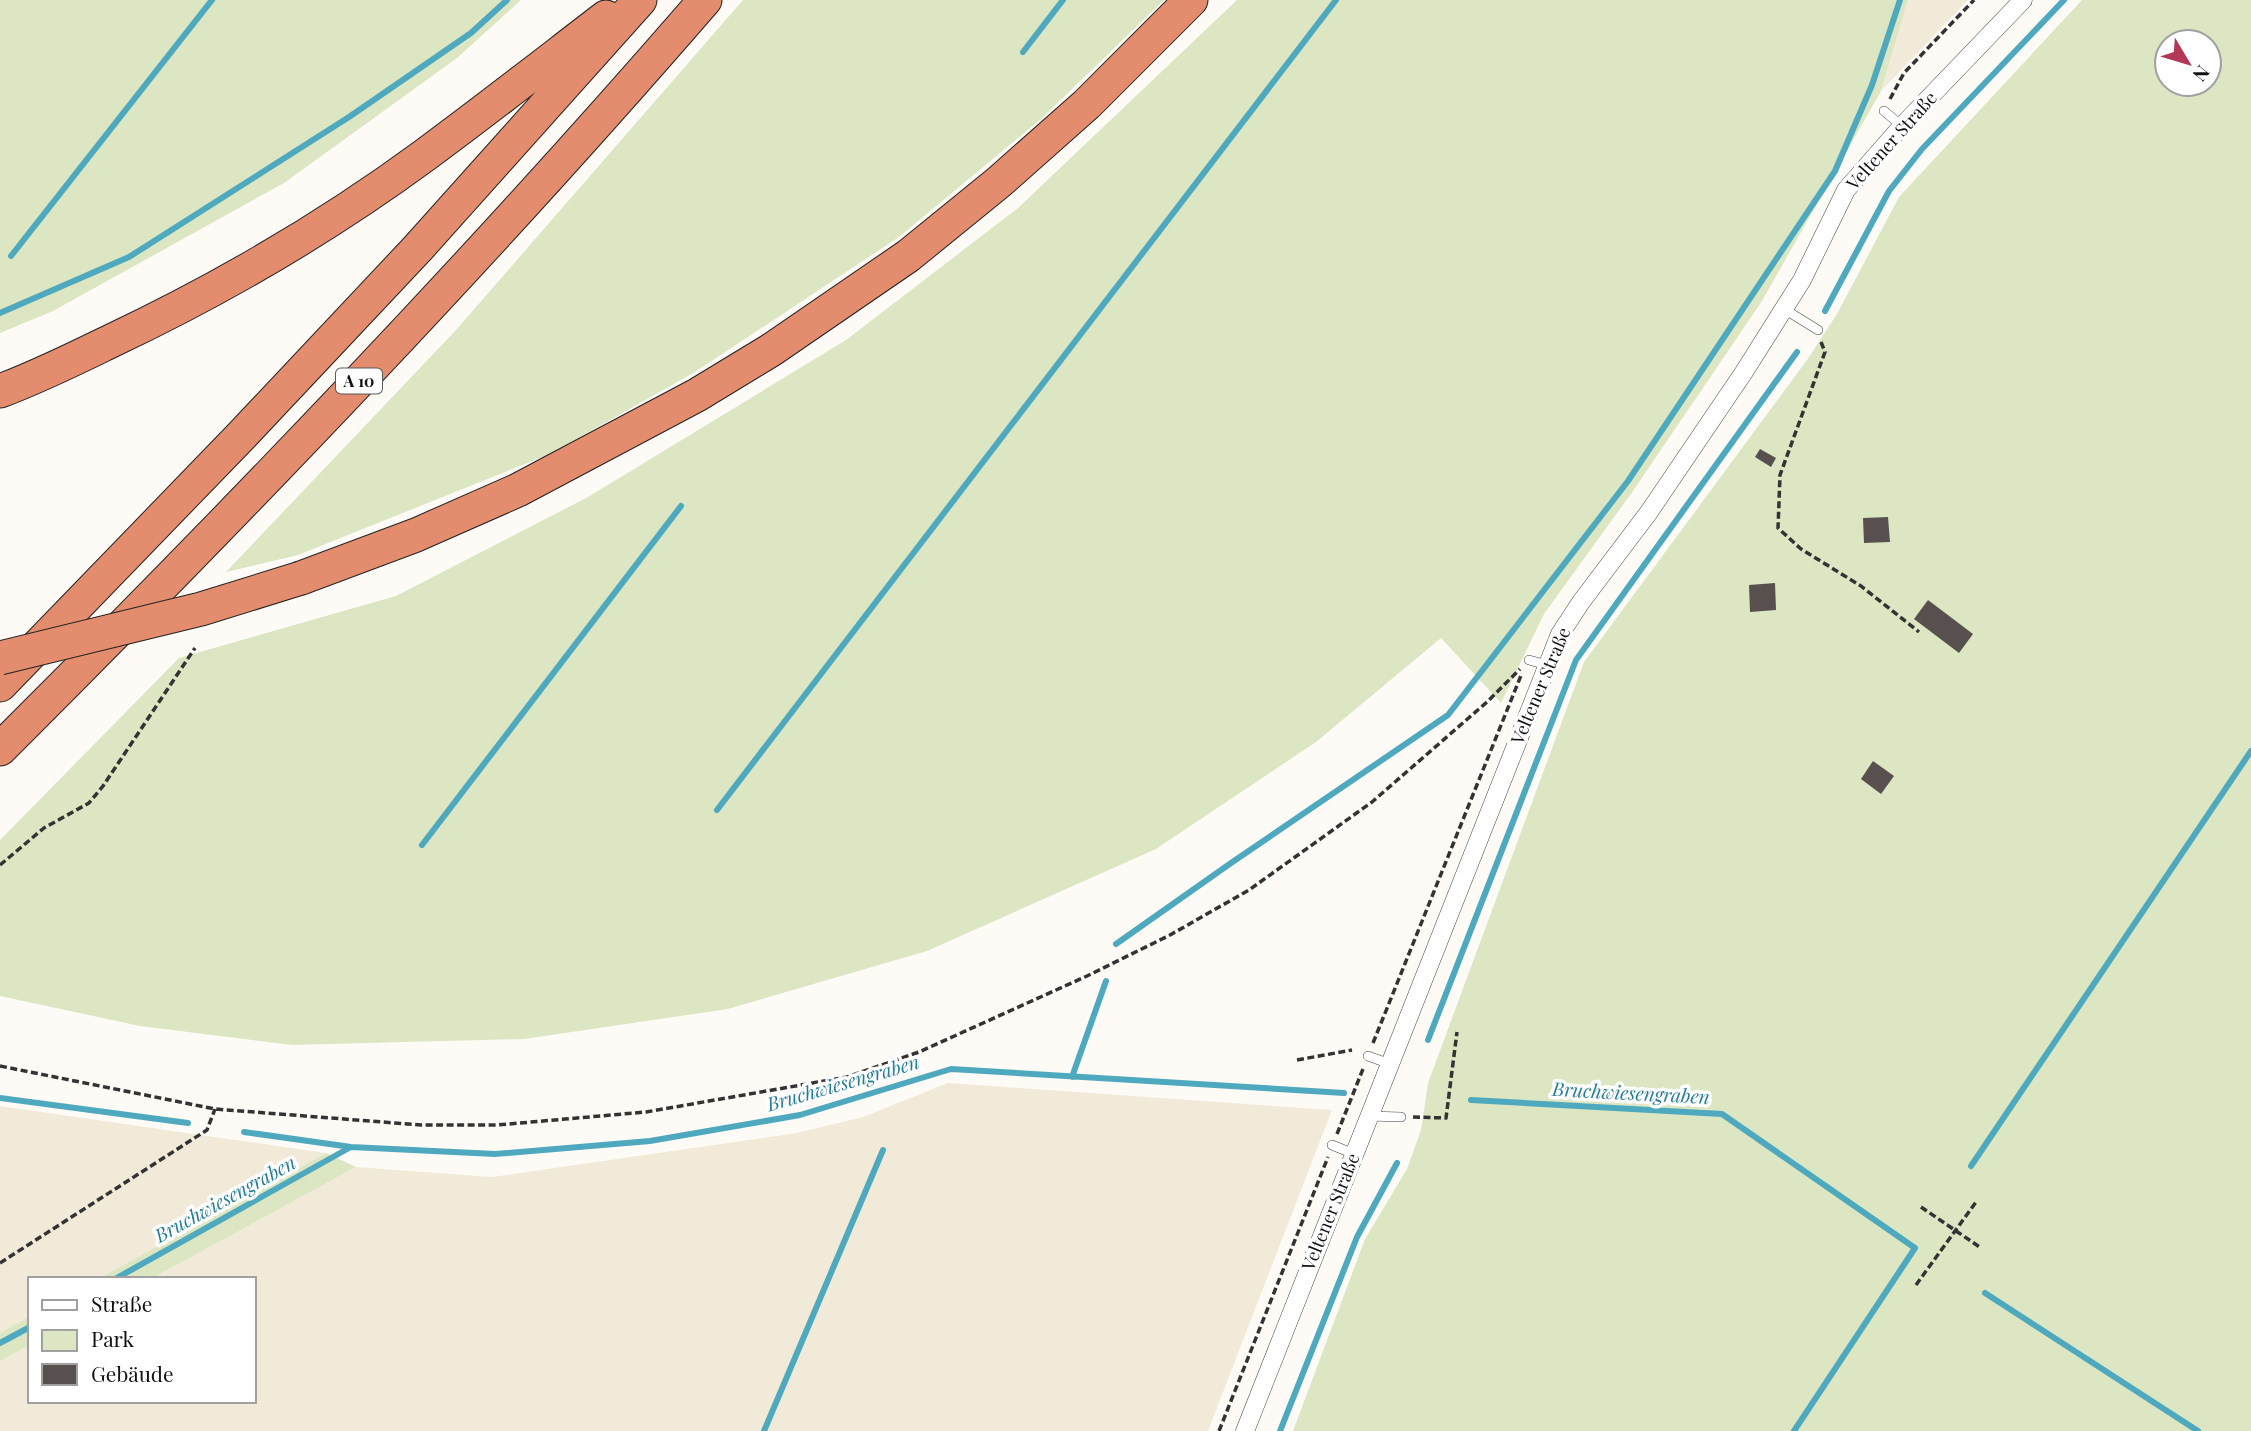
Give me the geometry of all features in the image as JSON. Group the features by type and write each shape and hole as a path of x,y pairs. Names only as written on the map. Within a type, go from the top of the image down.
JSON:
{"highway":[{"path":"0,391 28,381 135,330 241,274 336,215 424,156 627,0"},
{"name":"A 10","path":"0,685 418,248 640,0"},
{"name":"A 10","path":"0,749 284,461 611,108 705,0"},
{"path":"0,658 201,609 301,578 415,535 518,490 697,395 772,349 908,256 999,182 1087,104 1191,0"}],"street":[{"name":"Veltener Straße","path":"1245,1431 1560,634 1744,372 1802,280 1846,190 2023,0"}],"lane":[{"path":"1884,111 1902,127"},
{"path":"1784,309 1818,330"},
{"path":"1529,660 1547,665"},
{"path":"1368,1056 1390,1064"},
{"path":"1369,1116 1401,1117"},
{"path":"1332,1145 1354,1154"}],"path":[{"path":"1818,330 1825,352 1780,475 1779,528 1801,549 1861,586 1919,632"},
{"path":"0,865 44,828 89,803 195,648"},
{"path":"0,1066 215,1110 421,1125 497,1125 646,1112 847,1077 919,1052 1087,976 1170,935 1249,890 1372,802 1487,702 1529,660"},
{"path":"1401,1117 1446,1118 1457,1032"},
{"path":"1297,1060 1352,1050"},
{"path":"0,1262 207,1130 215,1110"},
{"path":"1916,1285 1976,1202"},
{"path":"1921,1207 1981,1248"}],"shaded area":[{"path":"1908,0 1968,0 1881,91"},
{"path":"948,1083 1332,1110 1208,1431 0,1431 0,1361 28,1346 28,1403 256,1403 256,1277 155,1277 356,1167 492,1177 797,1133 863,1117"},
{"path":"0,1106 326,1153 102,1277 28,1277 28,1317 0,1333"}],"green space":[{"path":"0,0 521,0 457,58 284,183 53,311 0,333"},
{"path":"743,0 1164,0 1041,119 899,237 695,372 550,454 298,555 226,572 456,330"},
{"path":"1237,0 1908,0 1881,91 1762,301 1633,491 1544,614 1501,703 1441,638 1316,742 1156,849 927,951 728,1009 524,1039 292,1045 140,1026 0,996 0,840 179,658 396,596 588,497 846,340 1018,208"},
{"path":"2082,0 2251,0 2251,1431 1293,1431 1365,1239 1407,1169 1421,1130 1428,1083 1584,662 1807,360 1837,314 1899,197"},
{"path":"326,1153 356,1167 155,1277 102,1277"},
{"path":"28,1317 28,1346 0,1361 0,1333"}],"building":[{"path":"1760,449 1776,458 1771,467 1755,457"},
{"path":"1888,517 1890,542 1864,543 1863,518"},
{"path":"1775,583 1776,610 1750,612 1749,585"},
{"path":"1928,600 1973,634 1959,653 1914,619"},
{"path":"1873,761 1894,776 1881,794 1861,779"}],"waterway":[{"path":"11,256 212,0"},
{"path":"0,313 129,257 349,117 471,33 507,0"},
{"path":"1023,52 1063,0"},
{"path":"717,810 1336,0"},
{"path":"1116,944 1448,715 1628,481 1835,171 1872,85 1900,0"},
{"path":"1825,311 1889,191 1922,149 2064,0"},
{"path":"1428,1040 1576,660 1797,352"},
{"path":"422,845 681,506"},
{"path":"1971,1166 2251,751"},
{"path":"1072,1077 1106,981"},
{"name":"Bruchwiesengraben","path":"244,1132 351,1147 495,1154 650,1141 800,1115 951,1069 1344,1093"},
{"path":"0,1098 188,1123"},
{"name":"Bruchwiesengraben","path":"1471,1100 1722,1114 1915,1248 1794,1431"},
{"name":"Bruchwiesengraben","path":"119,1277 349,1148"},
{"path":"764,1431 883,1150"},
{"path":"1280,1431 1357,1237 1397,1163"},
{"name":"Bruchwiesengraben","path":"1985,1293 2198,1431"},
{"name":"Bruchwiesengraben","path":"0,1343 28,1328"}]}
